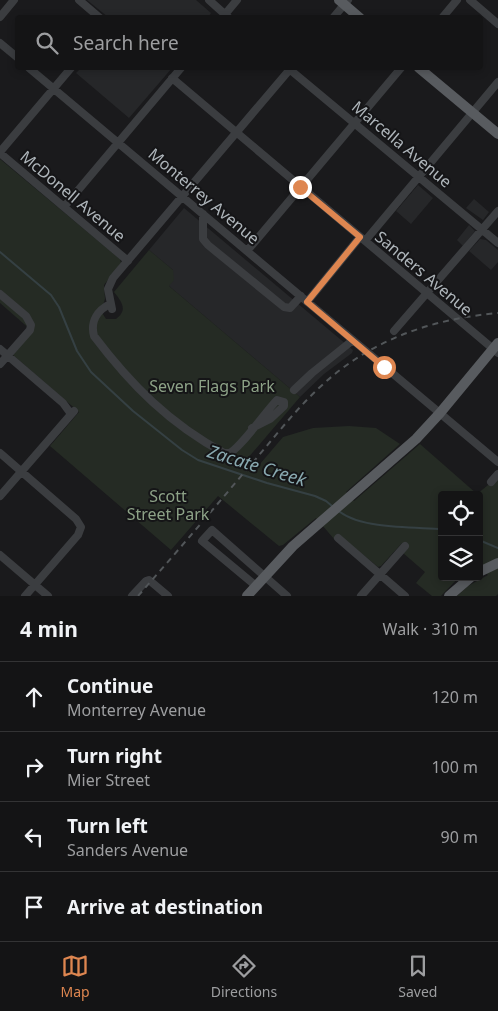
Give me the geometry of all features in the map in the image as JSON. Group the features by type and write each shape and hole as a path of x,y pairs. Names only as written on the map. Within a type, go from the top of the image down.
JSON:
{"main road":[{"path":"344,1 357,15"},
{"path":"421,70 498,134"},
{"path":"247,596 263,576 293,546 416,439 496,348"},
{"path":"483,570 498,563"},
{"path":"449,596 466,581"}],"street":[{"path":"0,17 14,0"},
{"path":"80,0 97,15"},
{"path":"209,0 225,15"},
{"path":"227,15 237,0"},
{"path":"444,15 457,0"},
{"path":"470,0 498,24"},
{"path":"335,15 344,1"},
{"path":"0,43 15,56"},
{"name":"Monterrey Avenue","path":"32,70 498,462"},
{"path":"0,152 69,70"},
{"path":"64,207 179,70"},
{"path":"252,428 232,452 224,453 188,432 132,382 94,336 93,329 97,314 101,308 111,306 108,289 110,284 288,70"},
{"name":"Marcella Avenue","path":"292,70 498,242"},
{"path":"246,250 399,70"},
{"name":"Sanders Avenue","path":"172,78 426,293 496,348"},
{"path":"203,214 203,240 284,307 290,308 304,299 362,239 419,176 498,82"},
{"name":"McDonell Avenue","path":"0,152 128,261"},
{"path":"394,330 498,211"},
{"path":"0,294 26,316 31,325 30,330 0,364"},
{"path":"294,390 352,340"},
{"path":"0,349 73,412 0,496"},
{"path":"0,454 76,520 81,527 78,535 25,596"},
{"path":"491,482 498,474"},
{"path":"256,586 202,540 212,530 286,596"},
{"path":"338,538 405,596"},
{"path":"361,596 405,546"},
{"path":"0,555 48,596"},
{"path":"132,596 149,580 168,596"}],"shaded area":[{"path":"87,0 196,0 211,13 210,15 106,15"},
{"path":"79,70 170,70 129,118 76,73"},
{"path":"418,185 433,198 411,224 396,211"},
{"path":"474,199 489,212 483,220 466,208"},
{"path":"184,208 353,350 352,353 324,374 300,397 169,286 173,270 149,250"},
{"path":"469,225 475,231 463,246 457,240"},
{"path":"480,239 486,240 498,250 498,262 491,270 469,251"}],"green space":[{"path":"0,159 120,259 121,263 104,285 105,299 101,311 106,319 116,319 120,316 123,309 114,292 149,250 173,270 174,280 169,286 300,397 242,465 247,471 254,471 283,437 313,428 349,426 376,428 400,444 346,492 354,501 420,444 474,491 438,491 438,581 455,581 441,596 432,596 416,583 425,572 403,553 408,548 402,543 378,567 339,535 334,539 316,518 283,545 279,546 218,496 171,550 50,446 79,412 13,355 32,331 0,303"},
{"path":"498,477 498,594 496,596 457,596 468,586 477,581 483,581 483,578 488,575 483,569 483,491 481,491"}],"waterway":[{"name":"Zacate Creek","path":"0,252 51,295 59,307 77,351 91,372 133,411 182,450 198,460 267,483 315,496 332,506"},
{"name":"Zacate Creek","path":"340,512 361,522 438,529"},
{"name":"Zacate Creek","path":"483,542 498,548"}],"railway":[{"path":"138,596 291,417 320,387 339,371 359,356 403,335 449,320 498,313"}],"route":[{"path":"300,187 360,237 307,302 384,367"}],"park label":[{"name":"Seven Flags Park","path":"212,386"},
{"name":"Scott Street Park","path":"168,505"}]}
